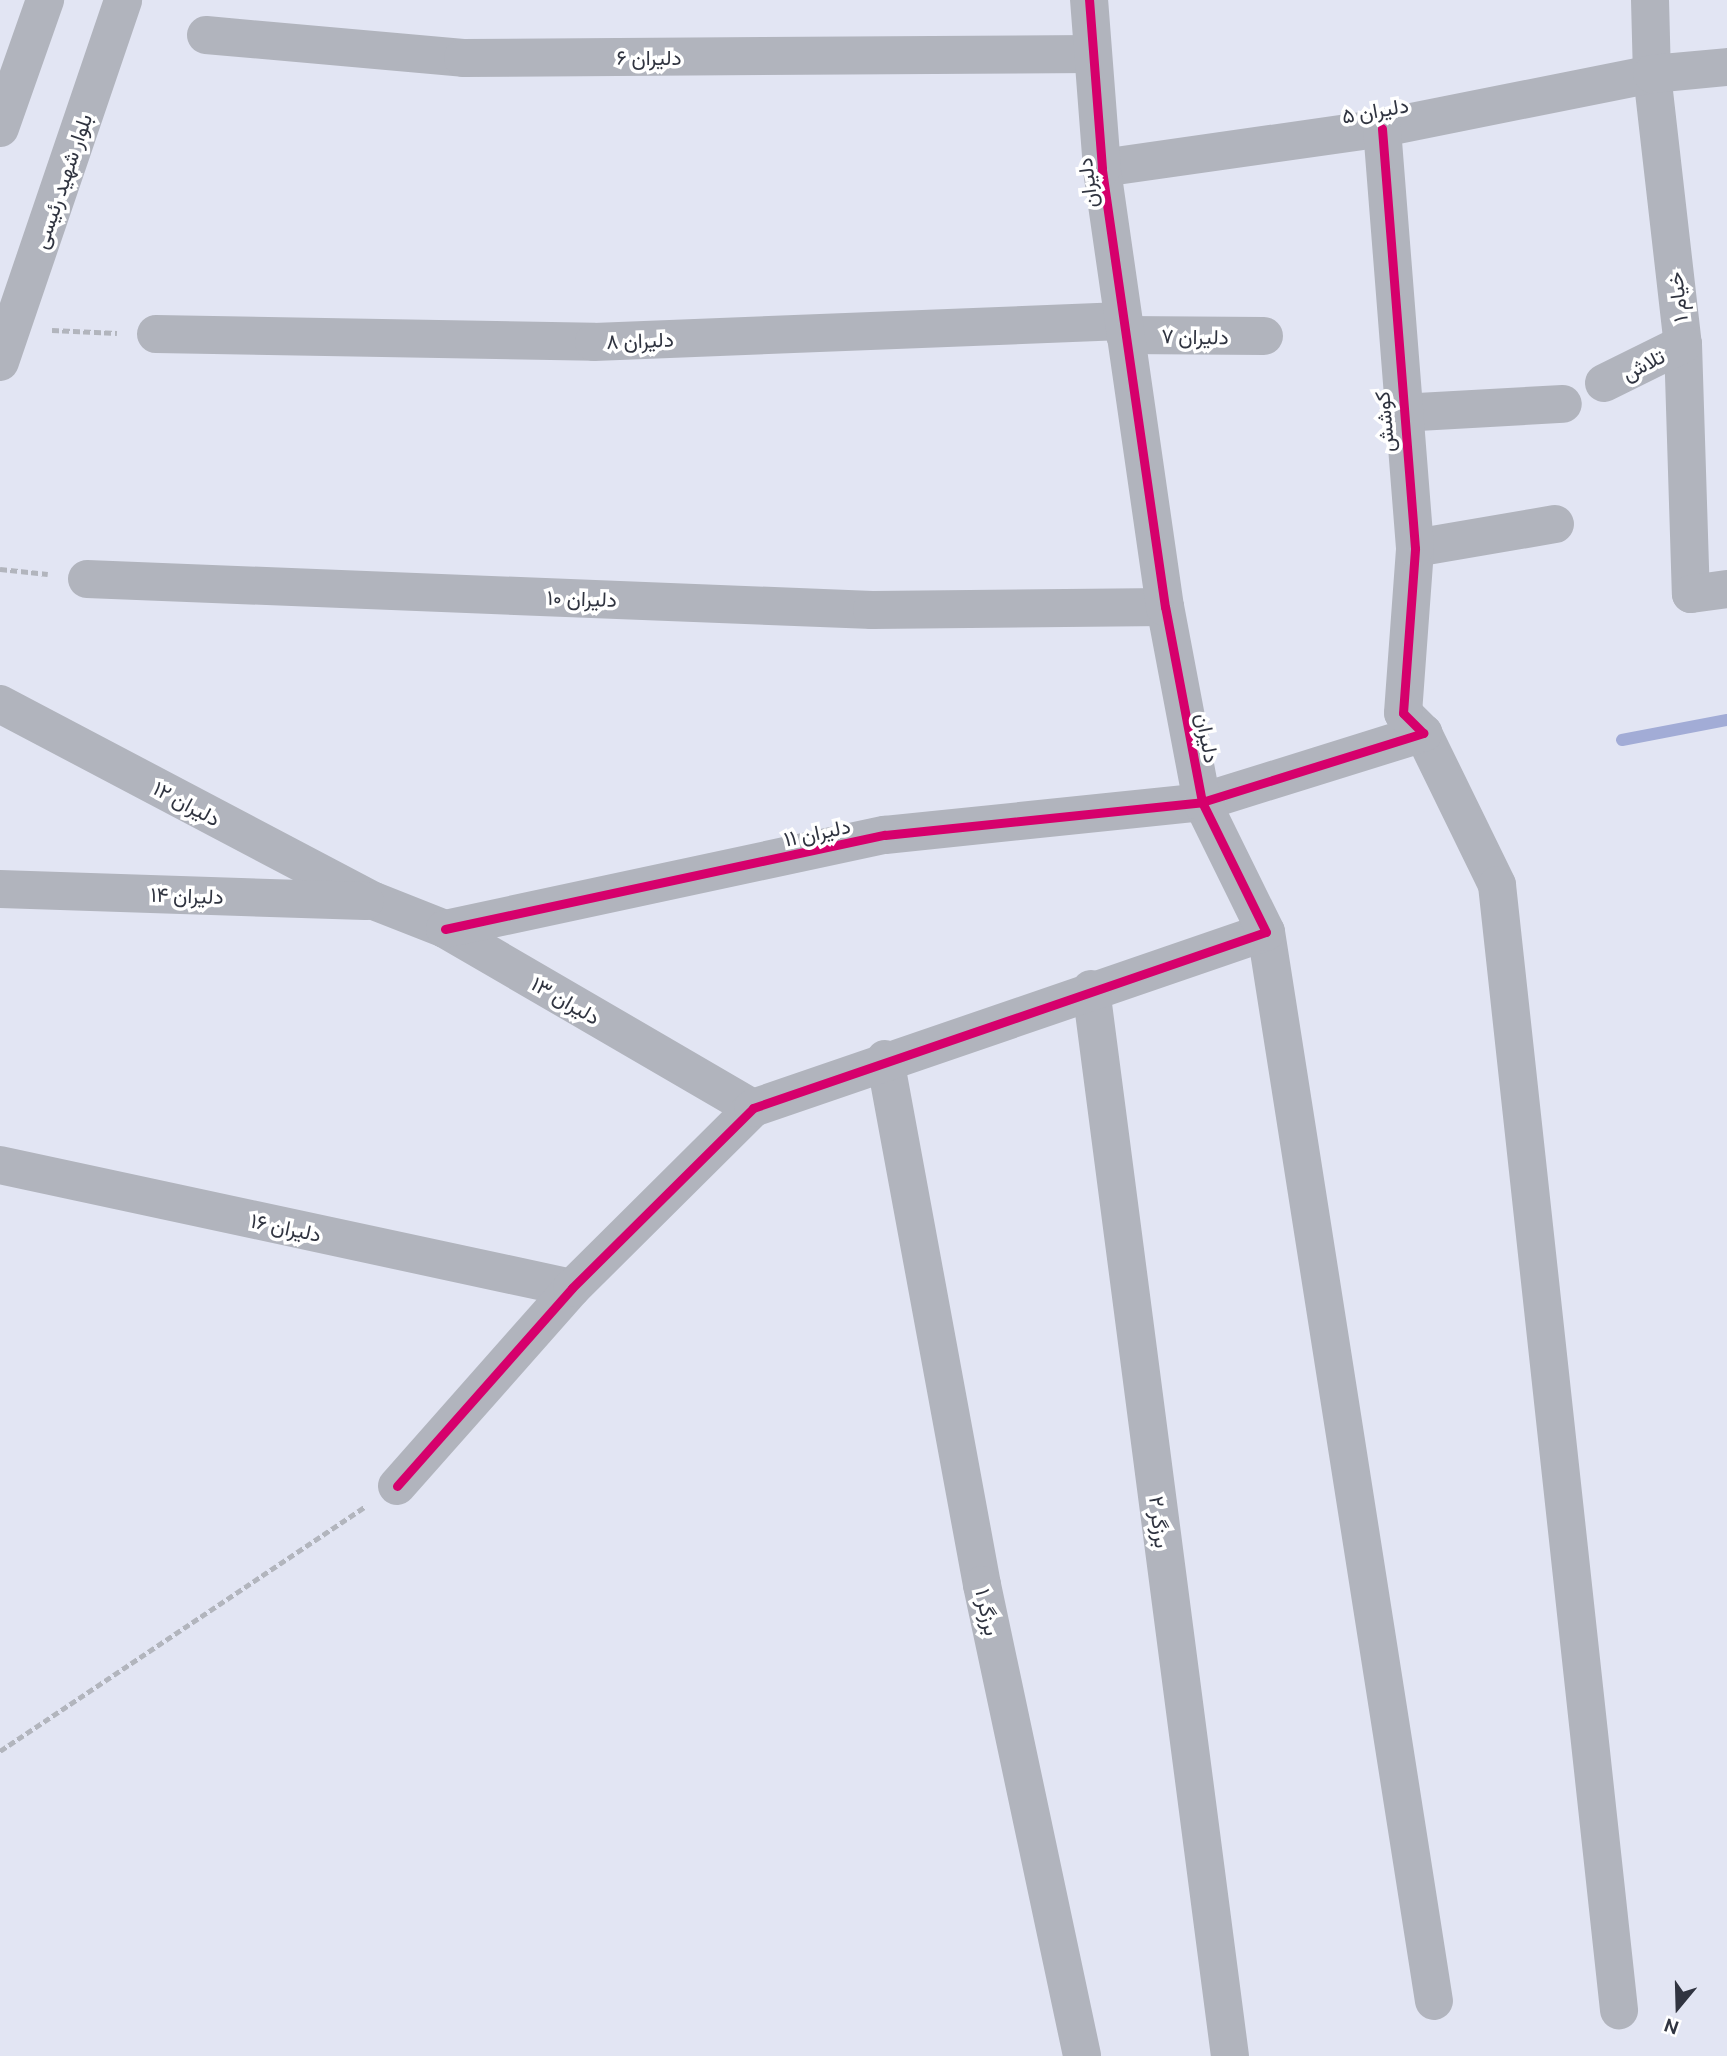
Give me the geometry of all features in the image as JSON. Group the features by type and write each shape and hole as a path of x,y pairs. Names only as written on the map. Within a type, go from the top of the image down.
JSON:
{"street":[{"path":"0,128 45,0"},
{"name":"بلوار شهید رئیسی","path":"6,345 123,0"},
{"name":"دلیران","path":"1089,0 1102,168 1165,607 1202,802 1266,932 1434,2001"},
{"name":"خیام ۱","path":"1650,0 1652,74 1709,592"},
{"name":"دلیران ۶","path":"206,35 463,58 1092,54"},
{"name":"دلیران ۵","path":"1102,168 1382,128 1652,74 1727,67"},
{"name":"کوشش","path":"1382,128 1400,413 1415,548 1413,723"},
{"name":"دلیران ۸","path":"156,334 594,342 1124,328"},
{"name":"دلیران ۷","path":"1124,328 1264,336"},
{"name":"تلاش","path":"1604,383 1683,344"},
{"path":"1400,413 1563,404"},
{"path":"1415,548 1555,524"},
{"name":"دلیران ۱۰","path":"87,579 872,610 1165,607"},
{"name":"دلیران ۱۲","path":"0,704 374,901"},
{"path":"1413,723 1497,885 1619,2010"},
{"name":"دلیران ۱۱","path":"445,929 885,835 1202,802 1413,723"},
{"name":"دلیران ۱۴","path":"0,889 374,901"},
{"name":"دلیران ۱۳","path":"374,901 445,929 753,1108"},
{"path":"397,1486 572,1288 753,1108 885,1059 1266,932"},
{"name":"برزگر ۲","path":"1091,989 1230,2056"},
{"name":"برزگر ۱","path":"885,1059 982,1585 1082,2056"},
{"name":"دلیران ۱۶","path":"0,1165 572,1288"}],"path":[{"path":"6,345 156,334"},
{"path":"0,569 87,579"},
{"path":"0,1751 397,1486"}],"waterway":[{"path":"1622,740 1727,720"}],"cycle path":[{"path":"397,1486 572,1288 753,1108 1266,932 1202,802 1165,607 1102,168 1089,0"},
{"path":"445,929 885,835 1202,802 1423,733 1403,713 1415,548 1382,128"}]}
